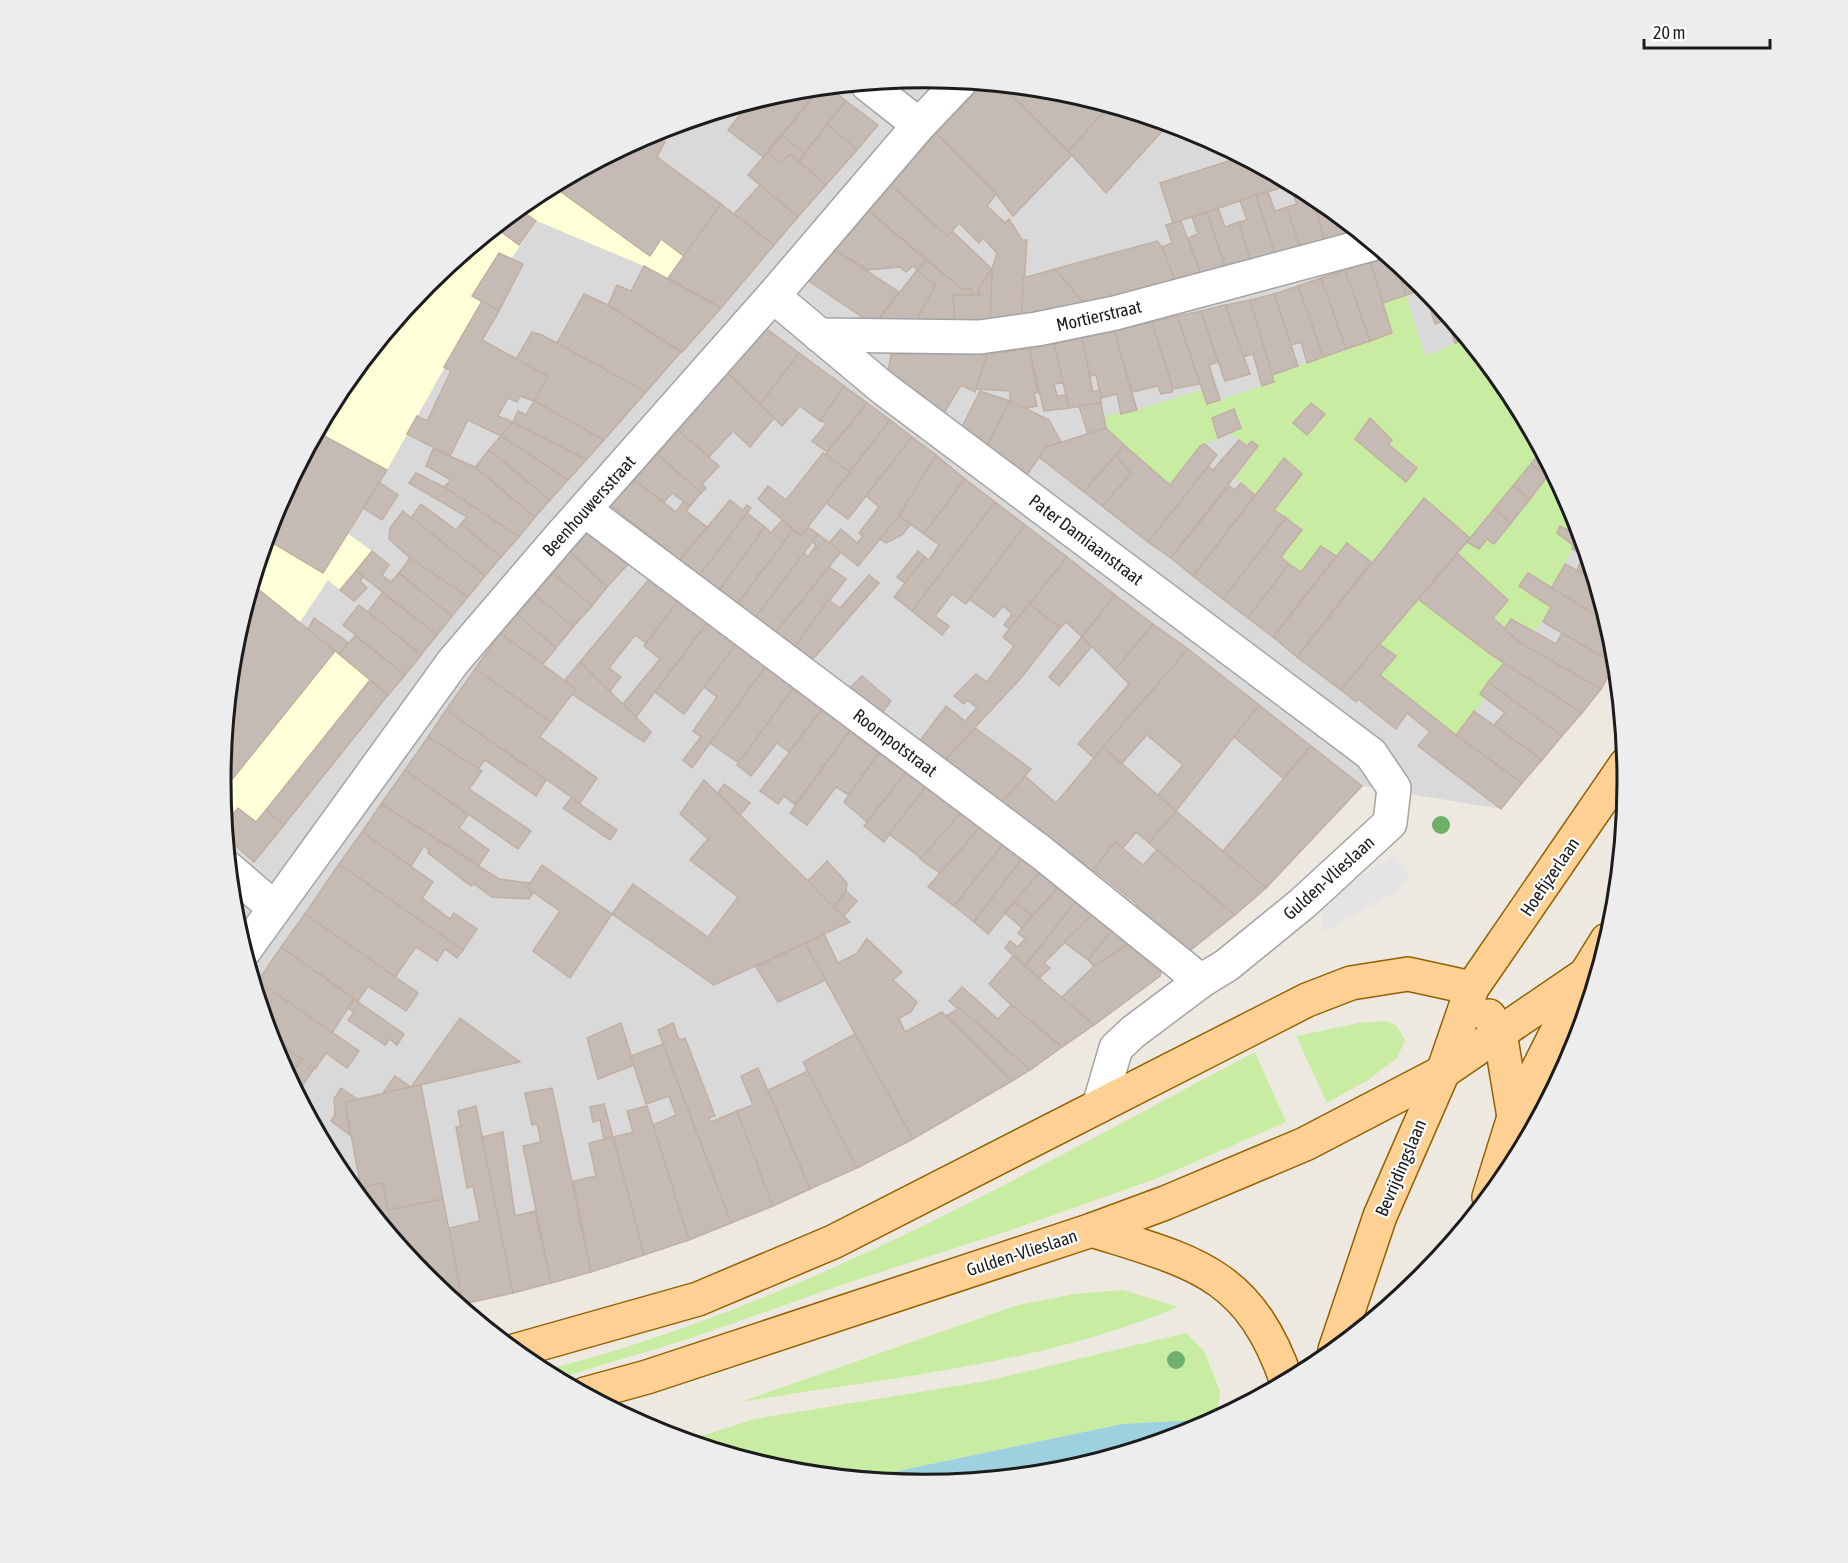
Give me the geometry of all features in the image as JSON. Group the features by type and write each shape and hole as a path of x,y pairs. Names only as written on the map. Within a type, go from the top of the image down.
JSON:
{"main road":[{"name":"Hoefijzerlaan","path":"1472,988 1617,777"},
{"path":"1497,1171 1514,1117 1592,964"},
{"path":"525,1348 698,1299 823,1246 1273,1016 1351,983 1408,974 1472,988 1500,1033 1514,1117"},
{"name":"Gulden-Vlieslaan","path":"595,1391 658,1373 1092,1230 1165,1203 1305,1144 1443,1071 1586,974"},
{"name":"Bevrijdingslaan","path":"1340,1335 1380,1216 1443,1071 1472,988"},
{"path":"1092,1230 1166,1252 1193,1263 1221,1281 1236,1295 1266,1332 1284,1374"}],"street":[{"name":"Beenhouwersstraat","path":"250,942 273,907 453,662 773,296 918,124 953,89"},
{"path":"875,90 918,124"},
{"name":"Mortierstraat","path":"819,335 980,338 1037,329 1115,314 1364,246"},
{"name":"Pater Damiaanstraat","path":"773,296 883,388 1371,754 1394,788"},
{"name":"Roompotstraat","path":"586,511 1042,853 1201,981"},
{"name":"Gulden-Vlieslaan","path":"1099,1106 1116,1048 1132,1032 1201,981 1227,965 1303,903 1390,823 1394,788"},
{"path":"238,877 273,907"}],"shaded area":[{"path":"924,88 1014,94 1103,112 1147,125 1231,160 1270,181 1309,205 1381,260 1414,291 1474,360 1500,396 1546,475 1580,559 1604,646 1609,677 1602,689 1501,809 1362,786 1266,888 1188,954 1094,1025 1021,1075 946,1121 857,1168 689,1240 591,1272 467,1303 403,1238 348,1167 302,1088 284,1047 268,1004 244,917 232,827 232,745 327,430 374,360 434,291 467,260 539,205 617,160 659,141 745,112 834,94 879,90"},
{"path":"662,140 665,142 657,157 774,245 721,308 644,266 537,221 511,259 499,254 472,295 482,301 387,470 347,533 372,551 340,590 328,580 300,622 388,695 254,862 234,844 232,827 232,736 244,646 268,559 284,516 302,475 324,435 374,360 434,291 467,260 539,205 617,160"},
{"path":"1395,854 1409,877 1397,891 1324,932 1321,903"}],"green space":[{"path":"1406,295 1425,356 1459,342 1500,396 1536,457 1470,538 1424,498 1371,562 1347,543 1336,556 1321,546 1301,572 1281,557 1302,529 1274,510 1302,474 1284,458 1255,495 1235,478 1258,446 1252,441 1247,446 1231,434 1205,444 1170,485 1106,428 1103,416 1132,411 1202,390 1207,404 1274,382 1272,375 1393,333 1383,303"},
{"path":"1547,477 1568,528 1567,530 1561,526 1557,533 1574,546 1551,589 1551,607 1535,632 1511,619 1504,629 1493,618 1508,599 1458,554 1467,542 1479,549 1487,539 1494,544"},
{"path":"1418,599 1504,663 1480,694 1485,698 1456,735 1380,675 1396,656 1380,644"},
{"path":"1385,1021 1396,1025 1405,1040 1397,1058 1368,1080 1327,1103 1296,1036 1358,1023"},
{"path":"1255,1052 1286,1122 1158,1178 685,1340 567,1376 554,1367 635,1344 728,1312 818,1274 907,1233"},
{"path":"1123,1290 1178,1307 1126,1327 1018,1356 907,1377 740,1402 1018,1305 1074,1294"},
{"path":"1186,1333 1204,1351 1220,1391 1217,1409 1193,1420 1122,1424 888,1473 834,1469 789,1461 698,1437 755,1419 987,1381"}],"water":[{"path":"1193,1420 1147,1438 1103,1451 1014,1469 969,1473 888,1473 1122,1424"}],"building":[{"path":"977,91 1010,94 1072,155 1013,216 996,194 936,133"},
{"path":"837,94 846,101 805,154 782,135 812,98"},
{"path":"1010,94 1104,112 1068,151"},
{"path":"812,98 763,157 728,130 741,113"},
{"path":"846,101 878,125 857,150 827,124"},
{"path":"1104,112 1163,131 1106,193 1068,151"},
{"path":"827,124 857,150 826,185 799,161"},
{"path":"936,133 996,194 987,206 1005,223 1009,219 1022,240 1027,240 1022,315 990,321 992,269 997,253 983,238 979,243 959,223 947,236 891,185"},
{"path":"782,135 805,154 799,161 790,154 781,163 767,153"},
{"path":"662,140 665,142 657,157 721,204 685,257 661,239 650,256 561,192 617,160"},
{"path":"767,153 781,163 790,154 826,185 798,217 748,175"},
{"path":"1231,160 1281,188 1173,223 1160,183"},
{"path":"760,185 798,217 774,245 734,214"},
{"path":"891,185 947,236 952,231 992,269 979,288 980,295 972,295 972,289 962,289 869,211"},
{"path":"1268,192 1275,211 1287,207 1300,247 1275,255 1256,195"},
{"path":"1256,195 1275,255 1251,263 1239,222 1247,220 1240,201"},
{"path":"1294,196 1316,210 1325,240 1300,247 1287,207 1297,204"},
{"path":"721,204 774,245 721,308 668,278"},
{"path":"1218,208 1225,227 1239,222 1251,263 1226,270 1207,212"},
{"path":"1316,210 1347,233 1325,240"},
{"path":"869,211 926,260 917,270 913,266 906,272 900,267 868,270 835,250"},
{"path":"1207,212 1226,270 1202,278 1188,238 1198,234 1192,217"},
{"path":"526,214 536,221 519,245 502,232"},
{"path":"1181,221 1202,278 1176,284 1162,247 1172,243 1166,225"},
{"path":"1157,241 1162,247 1176,284 1084,303 1055,269"},
{"path":"835,250 899,292 874,325 809,281"},
{"path":"499,253 523,264 499,311 472,296"},
{"path":"1378,258 1401,279 1406,295 1383,303 1370,261"},
{"path":"926,260 962,289 972,289 972,295 953,295 955,322 915,323 935,285 917,270"},
{"path":"1370,261 1392,333 1370,341 1345,270"},
{"path":"644,266 721,308 682,352 608,305 617,285 631,291"},
{"path":"992,269 990,321 955,322 953,295 980,295 979,288"},
{"path":"1055,269 1084,303 1022,315 1023,278"},
{"path":"917,270 935,285 915,323 875,324"},
{"path":"1345,270 1370,341 1346,349 1321,278"},
{"path":"1321,278 1346,349 1323,357 1298,286"},
{"path":"1401,279 1415,292 1406,295"},
{"path":"1298,286 1323,357 1307,363 1301,342 1291,345 1274,294"},
{"path":"584,294 608,305 681,352 646,392 557,343"},
{"path":"1274,294 1298,366 1272,375 1250,300"},
{"path":"1250,300 1274,382 1262,386 1253,354 1243,357 1225,305"},
{"path":"482,301 499,311 482,340 548,376 534,401 520,396 517,402 508,398 498,416 513,422 501,436 468,420 450,456 407,434 417,416 427,421 451,371 444,367"},
{"path":"1225,305 1250,374 1225,381 1201,311"},
{"path":"1430,309 1442,322 1435,324"},
{"path":"1201,311 1218,362 1209,365 1220,400 1207,404 1177,316"},
{"path":"1177,316 1200,384 1173,389 1152,322"},
{"path":"1152,322 1173,389 1172,392 1161,394 1158,386 1132,392 1114,331"},
{"path":"767,329 799,353 760,405 727,372"},
{"path":"1114,331 1137,410 1121,414 1117,394 1101,398 1096,375 1090,376 1082,338"},
{"path":"532,332 542,335 646,392 604,440 534,401 548,376 516,359"},
{"path":"1082,338 1093,392 1100,390 1101,403 1069,408 1054,344"},
{"path":"1054,344 1063,383 1054,384 1057,396 1066,395 1069,408 1044,411 1029,349"},
{"path":"1029,349 1038,393 1034,393 1037,406 1024,409 1010,401 1010,391 976,389 987,354"},
{"path":"799,353 844,386 820,421 800,406 782,426 760,405"},
{"path":"891,354 987,354 975,392 961,385 941,418 887,379"},
{"path":"727,372 774,418 750,447 733,431 709,457 678,430"},
{"path":"844,386 867,403 827,452 812,441 827,423 820,421"},
{"path":"980,391 1010,401 986,448 960,431"},
{"path":"534,401 604,440 586,460 513,422 518,411 526,415"},
{"path":"1010,401 1049,420 1061,442 1046,447 1025,478 986,448"},
{"path":"867,403 890,420 850,472 825,455"},
{"path":"1101,403 1106,428 1088,434 1079,406"},
{"path":"1311,403 1325,414 1307,435 1293,423"},
{"path":"1234,409 1241,428 1218,438 1212,418"},
{"path":"1370,418 1392,440 1388,444 1417,468 1406,482 1355,439"},
{"path":"890,420 912,437 848,519 826,503"},
{"path":"513,422 586,460 568,480 501,436"},
{"path":"1106,428 1124,445 1084,492 1039,457 1046,447"},
{"path":"678,430 719,466 702,484 706,488 701,493 657,454"},
{"path":"324,436 387,470 323,573 274,544 302,475"},
{"path":"501,436 568,480 550,500 489,450"},
{"path":"912,437 936,455 899,516 858,566 829,543 841,529 857,543 863,536 859,533 879,507 866,496"},
{"path":"1239,440 1247,446 1252,441 1258,446 1171,558 1148,542 1208,466 1213,470"},
{"path":"1205,444 1217,455 1148,542 1102,506 1131,474 1116,455 1124,445 1170,485 1200,446"},
{"path":"433,449 475,467 535,517 519,537 444,487 451,480 426,466"},
{"path":"489,450 550,500 535,517 475,467"},
{"path":"823,453 850,472 801,536 758,499 768,486 786,500"},
{"path":"657,454 701,493 690,506 672,493 664,502 634,480"},
{"path":"936,455 965,479 924,534 899,516"},
{"path":"1116,455 1131,474 1102,506 1084,492"},
{"path":"1536,457 1547,477 1531,464"},
{"path":"1284,458 1302,474 1274,510 1286,518 1223,599 1193,576"},
{"path":"1531,464 1547,477 1530,499 1513,486"},
{"path":"416,473 444,487 519,537 501,557 461,524 467,517 409,483"},
{"path":"965,479 995,502 912,611 894,597 925,557 929,560 939,545 924,534"},
{"path":"634,480 676,512 683,502 690,506 686,511 707,527 680,560 611,506"},
{"path":"379,482 398,495 382,520 363,508"},
{"path":"1241,483 1255,495 1193,576 1171,558 1229,486 1235,490"},
{"path":"1513,486 1530,499 1511,523 1494,509"},
{"path":"1424,498 1470,538 1341,690 1297,657"},
{"path":"730,500 743,510 747,505 751,508 700,575 680,560"},
{"path":"995,502 1025,525 966,604 952,594 935,616 949,626 942,635 912,611"},
{"path":"421,504 456,530 461,524 501,557 485,576 411,518"},
{"path":"1494,509 1511,523 1494,544 1487,539 1479,549 1467,542"},
{"path":"403,511 485,576 468,597 410,558 389,539 390,528"},
{"path":"747,513 765,527 720,589 700,575"},
{"path":"899,516 911,524 902,535 886,543 880,539"},
{"path":"1286,518 1302,530 1281,557 1289,564 1248,618 1223,599"},
{"path":"782,520 793,530 738,603 720,589 765,527 771,533"},
{"path":"1025,525 1067,557 1010,629 1004,625 1012,614 1003,606 994,617 969,599"},
{"path":"1560,526 1570,531 1577,552 1572,549 1574,546 1557,533"},
{"path":"808,527 818,534 756,617 738,603 793,530 801,536"},
{"path":"590,530 630,562 607,587 570,552"},
{"path":"818,534 841,552 776,632 756,617 804,553 808,557 815,547 818,548 812,541"},
{"path":"1347,543 1371,562 1297,657 1273,637"},
{"path":"1321,546 1336,556 1273,637 1248,618 1289,564 1301,572"},
{"path":"372,551 389,565 382,575 391,582 399,573 452,616 437,635 356,571"},
{"path":"918,551 925,557 905,583 897,577"},
{"path":"570,552 607,587 592,606 553,573"},
{"path":"1458,554 1508,600 1493,618 1521,643 1601,689 1582,713 1490,654 1418,599"},
{"path":"1067,557 1115,595 1082,637 1066,622 1060,628 1029,604"},
{"path":"410,558 468,597 452,616 399,573"},
{"path":"1581,562 1585,575 1577,570"},
{"path":"1565,564 1585,575 1596,616 1551,589"},
{"path":"829,567 846,579 795,646 776,632"},
{"path":"356,571 363,577 360,581 367,588 354,601 340,590"},
{"path":"553,573 592,606 573,627 534,594"},
{"path":"1528,573 1596,615 1606,659 1543,622 1551,607 1519,586"},
{"path":"869,575 879,583 813,659 795,646 828,600 840,608"},
{"path":"650,578 679,600 646,643 635,635 609,668 621,677 610,691 580,662"},
{"path":"259,589 335,651 231,781 232,736 237,691 244,646"},
{"path":"382,593 437,635 421,655 368,612"},
{"path":"534,594 573,627 556,648 517,614"},
{"path":"1115,595 1153,624 1115,670 1082,637"},
{"path":"679,600 708,622 636,717 623,704 660,659 644,646"},
{"path":"1029,604 1060,628 1021,678 943,762 918,743 946,706 965,721 977,708 967,700 964,704 954,696 976,674 987,682 1014,646 1003,637"},
{"path":"359,605 421,655 405,675 343,625"},
{"path":"517,614 556,648 543,664 500,633"},
{"path":"314,618 349,643 339,654 308,629"},
{"path":"1511,619 1556,644 1562,633 1606,659 1609,675 1601,689 1521,643 1504,629"},
{"path":"708,622 737,643 684,714 655,692"},
{"path":"1153,624 1188,649 1094,758 1078,744 1129,684 1115,670"},
{"path":"500,633 576,689 551,722 475,669"},
{"path":"355,636 405,675 388,695 339,654"},
{"path":"1082,637 1091,647 1059,686 1049,677"},
{"path":"737,643 766,666 692,768 683,760 701,737 693,731 717,697 704,687"},
{"path":"1379,644 1396,656 1380,675 1522,783 1501,809 1418,746 1430,732 1407,713 1396,729 1358,699 1356,702 1341,690"},
{"path":"1188,649 1259,705 1176,811 1158,795 1183,765 1147,735 1122,763 1103,747"},
{"path":"580,662 651,732 644,742 572,694 576,689 565,680"},
{"path":"1504,663 1582,713 1562,736 1488,682"},
{"path":"766,666 794,687 739,763 710,743"},
{"path":"475,669 551,722 540,737 597,778 580,803 446,710"},
{"path":"862,676 891,701 881,714 850,688"},
{"path":"370,680 388,695 284,825 266,810"},
{"path":"1488,682 1562,736 1542,760 1494,725 1505,713 1480,694"},
{"path":"794,687 823,708 789,752 777,743 751,776 737,765"},
{"path":"1259,705 1311,746 1283,778 1234,737"},
{"path":"823,708 851,729 795,805 784,796 778,804 760,791"},
{"path":"446,710 546,780 536,796 485,760 478,769 428,737"},
{"path":"1474,711 1542,760 1522,783 1456,735"},
{"path":"975,728 1031,769 1000,804 943,762"},
{"path":"851,729 880,751 849,795 836,787 807,825 790,813"},
{"path":"428,737 482,771 469,789 531,831 518,849 405,770"},
{"path":"1311,746 1362,786 1266,888 1223,851"},
{"path":"1103,747 1176,811 1149,843 1136,832 1123,848 1115,842 1090,874 1000,804 1025,776 1056,803"},
{"path":"880,751 907,771 867,822 844,802"},
{"path":"405,770 468,815 459,828 489,850 479,865 381,804"},
{"path":"907,771 927,785 884,842 864,826"},
{"path":"704,780 850,922 714,985 612,914 633,884 708,937 738,897 690,860 708,839 680,814"},
{"path":"724,784 750,803 740,815 718,793"},
{"path":"927,785 962,812 921,858 889,834"},
{"path":"571,798 617,830 610,840 563,808"},
{"path":"381,804 499,879 530,883 527,888 533,893 529,899 492,897 474,884 471,886 428,853 429,850 424,846 411,866 362,832"},
{"path":"238,808 256,822 266,810 284,825 254,862 234,844 232,816"},
{"path":"1176,811 1266,888 1235,915 1149,843"},
{"path":"962,812 981,826 940,873 920,859"},
{"path":"981,826 1004,843 954,906 928,887"},
{"path":"362,832 433,882 422,898 450,919 454,913 477,929 463,950 339,864"},
{"path":"1115,842 1143,865 1157,850 1235,915 1189,951 1133,909 1137,904 1095,871 1090,874"},
{"path":"1004,843 1023,857 974,922 954,906"},
{"path":"1023,857 1040,872 988,934 974,922"},
{"path":"827,861 847,883 846,891 834,907 808,881"},
{"path":"339,864 463,950 457,958 445,949 437,961 416,947 395,977 305,914"},
{"path":"542,865 612,914 570,978 533,951 560,911 527,888"},
{"path":"1040,872 1058,887 1032,916 1014,902"},
{"path":"1058,887 1076,901 1025,966 1005,948 1010,941 1018,947 1025,939 1018,933"},
{"path":"846,891 857,901 844,916 834,907"},
{"path":"1076,901 1093,914 1044,963 1050,968 1039,978 1025,966"},
{"path":"1014,902 1032,916 1022,928 1005,913"},
{"path":"305,914 418,993 406,1011 368,986 358,1001 281,947"},
{"path":"1093,914 1113,929 1088,960 1064,942"},
{"path":"1113,929 1130,943 1094,966 1088,960"},
{"path":"824,934 838,963 856,954 867,939 902,972 893,980 917,1002 911,1012 899,1018 905,1032 942,1012 1012,1081 913,1139 805,943"},
{"path":"805,943 826,980 778,1002 756,967"},
{"path":"1130,943 1161,966 1160,976 1094,1025 1061,998 1094,966"},
{"path":"281,947 354,999 332,1033 262,984 260,978"},
{"path":"1013,956 1094,1025 1062,1047 1011,1005 989,984"},
{"path":"262,984 359,1051 347,1068 326,1053 315,1069 284,1047"},
{"path":"962,987 998,1019 1011,1005 1062,1047 1030,1070 949,1001"},
{"path":"354,999 404,1034 397,1045 390,1039 385,1045 348,1020 354,1012 348,1008"},
{"path":"960,1008 1030,1070 1012,1081 946,1016"},
{"path":"460,1018 520,1062 411,1087"},
{"path":"621,1023 634,1065 598,1079 587,1038"},
{"path":"673,1023 679,1040 685,1038 715,1116 708,1118 711,1122 737,1111 773,1206 731,1223 658,1030"},
{"path":"855,1034 913,1139 857,1168 803,1062"},
{"path":"663,1044 731,1223 689,1240 653,1125 676,1115 669,1096 646,1104 631,1056"},
{"path":"284,1047 301,1059 294,1070"},
{"path":"300,1061 313,1070 302,1087 294,1070"},
{"path":"758,1068 810,1189 773,1206 737,1111 753,1105 741,1076"},
{"path":"808,1071 857,1168 810,1189 768,1090"},
{"path":"395,1076 411,1087 383,1093"},
{"path":"421,1085 443,1199 388,1210 383,1183 363,1188 360,1184 345,1102"},
{"path":"341,1088 357,1099 345,1102 350,1135 331,1121 335,1115 334,1099"},
{"path":"552,1088 591,1272 551,1283 523,1146 541,1142 537,1124 532,1125 525,1093"},
{"path":"604,1104 613,1137 604,1139 600,1120 593,1122 590,1107"},
{"path":"476,1106 513,1293 467,1303 462,1298 449,1228 480,1221 473,1186 467,1188 456,1127 461,1126 458,1111"},
{"path":"647,1106 689,1240 644,1255 613,1137 633,1132 627,1111"},
{"path":"503,1132 515,1216 535,1211 551,1283 513,1293 482,1137"},
{"path":"613,1137 644,1255 591,1272 573,1181 596,1176 589,1143"},
{"path":"383,1183 388,1210 443,1199 462,1298 403,1238 363,1188"}]}
